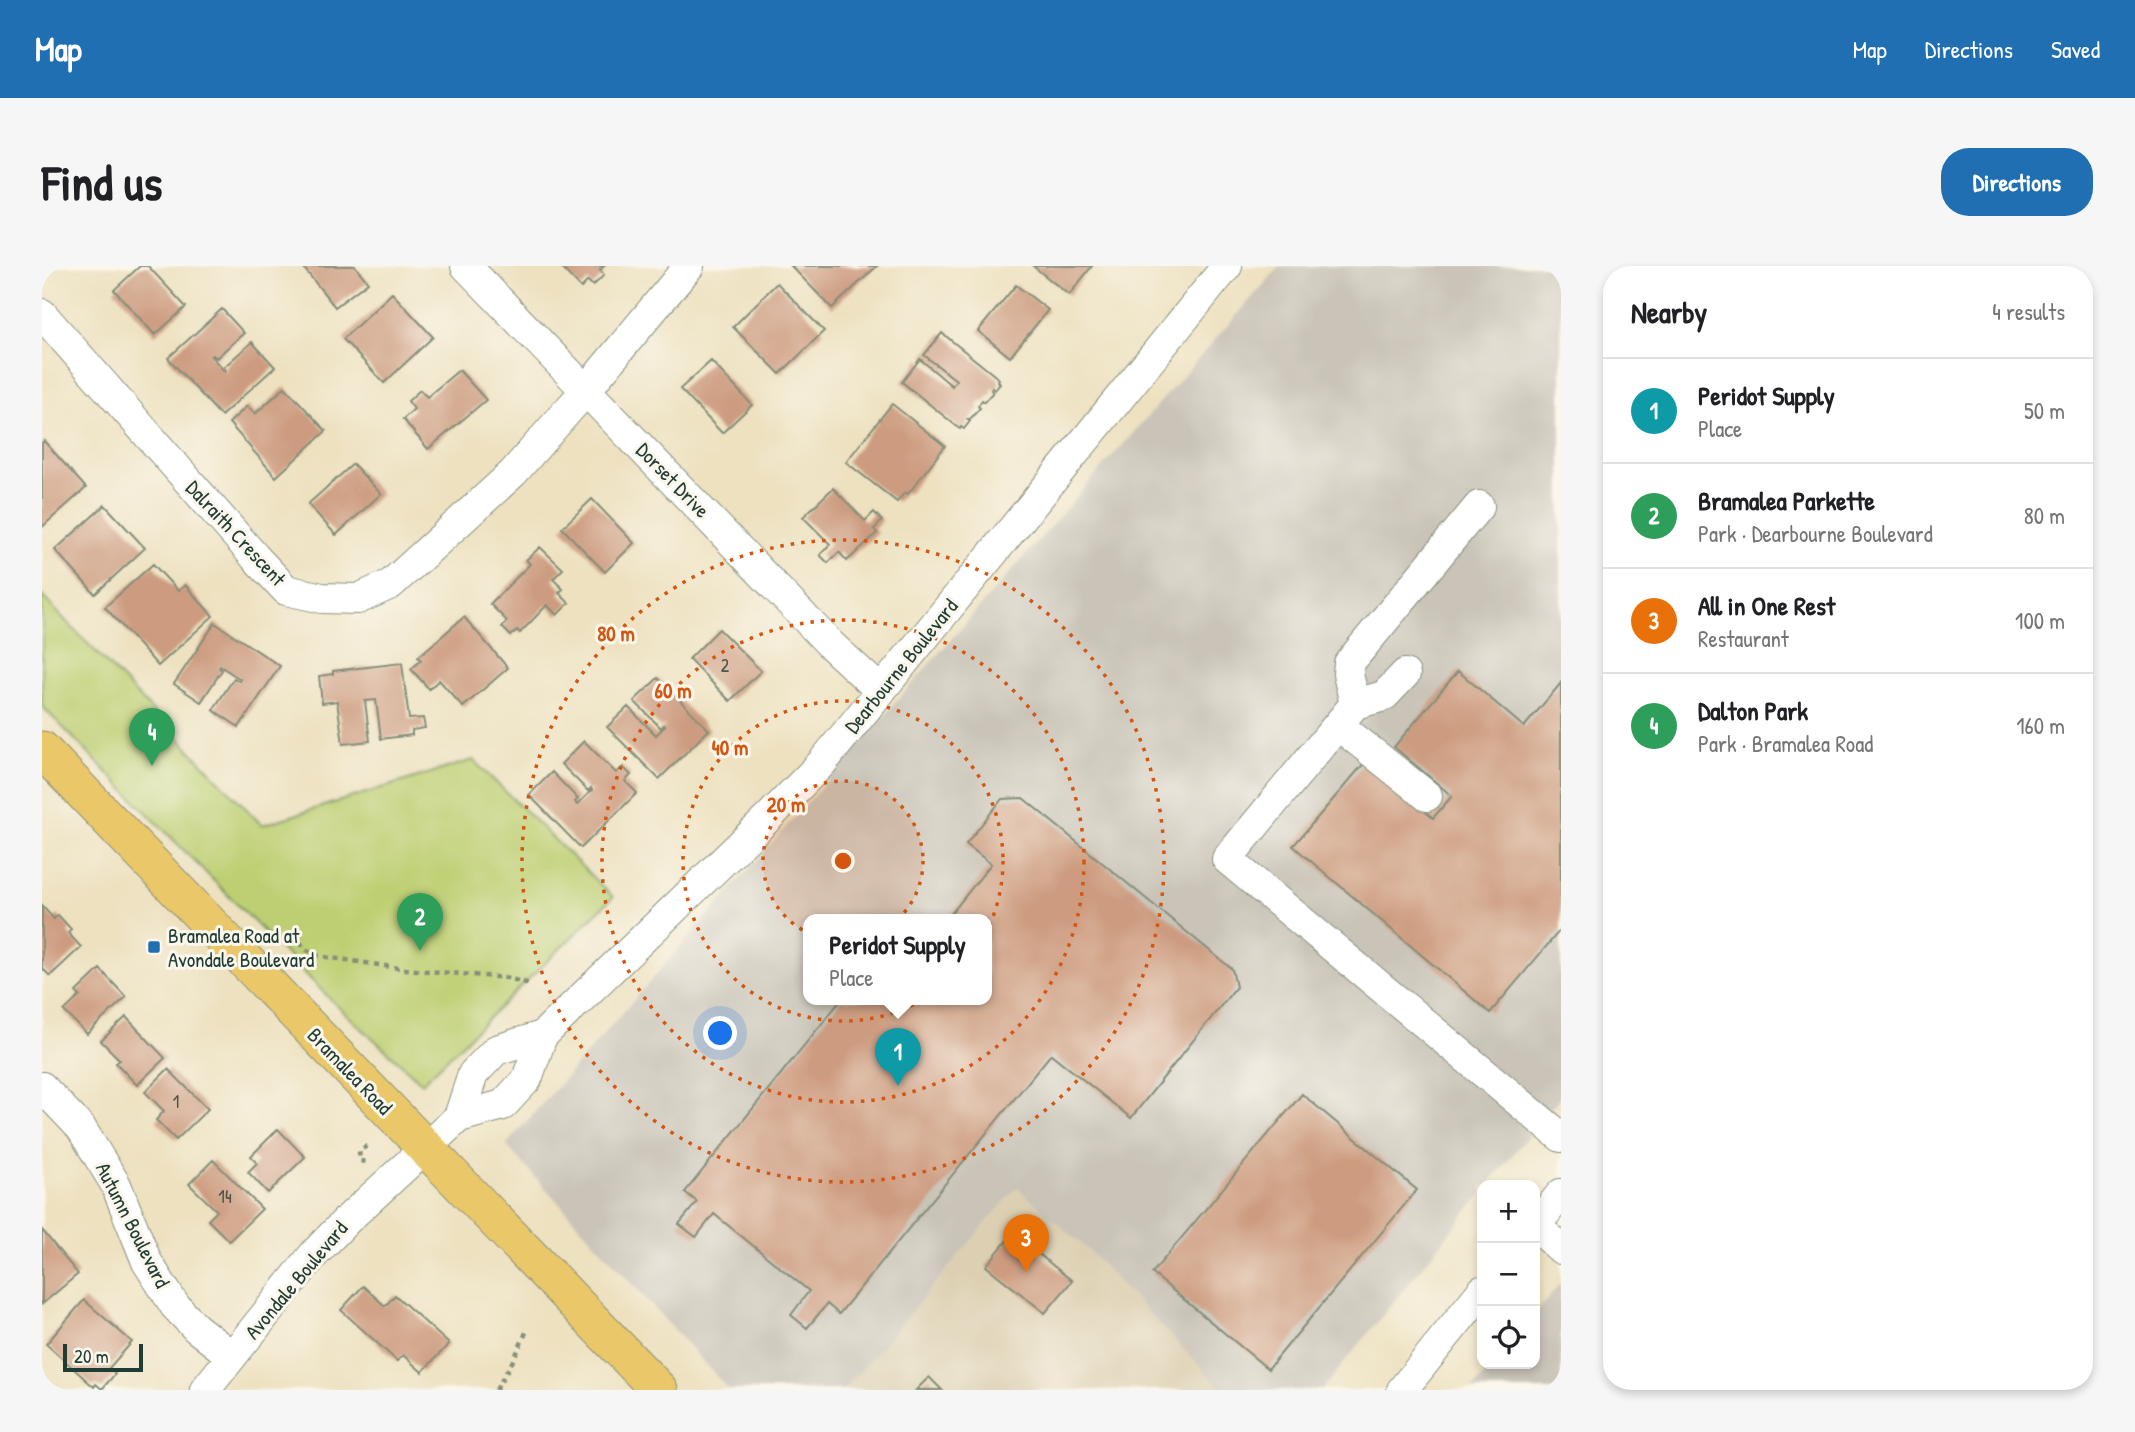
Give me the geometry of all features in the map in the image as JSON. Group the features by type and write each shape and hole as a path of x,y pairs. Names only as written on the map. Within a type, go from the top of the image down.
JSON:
{"main road":[{"name":"Bramalea Road","path":"42,750 659,1390"}],"street":[{"name":"Dorset Drive","path":"466,266 831,645 881,691"},
{"name":"Dalraith Crescent","path":"42,314 286,590 322,598 358,599 391,584 513,473 689,266"},
{"name":"Dearbourne Boulevard","path":"425,1148 459,1117 503,1105 527,1079 542,1036 821,764 1227,266"},
{"path":"1427,796 1347,715 1349,663 1479,506"},
{"path":"1405,674 1384,696 1347,715 1227,859 1561,1137"},
{"name":"Dearbourne Boulevard","path":"459,1117 472,1074 496,1049 542,1036"},
{"name":"Autumn Boulevard","path":"42,1087 81,1128 116,1185 148,1262 175,1306 196,1328 232,1356"},
{"name":"Avondale Boulevard","path":"205,1390 314,1253 425,1148"},
{"path":"1540,1220 1561,1194"},
{"path":"1540,1230 1561,1249"},
{"path":"1402,1390 1477,1297"}],"path":[{"path":"294,934 305,949 319,956 405,969 508,978 530,985"},
{"path":"367,1146 359,1151 358,1155 360,1161 367,1162"},
{"path":"496,1390 528,1328"}],"shaded area":[{"path":"1280,266 1561,266 1561,1096 1492,1180 1477,1180 1477,1199 1322,1390 1223,1390 1087,1249 1017,1187 844,1390 729,1390 506,1145"},
{"path":"1017,1186 1087,1249 1223,1390 844,1390"},
{"path":"1561,1283 1561,1390 1472,1390 1490,1369 1540,1369 1540,1308"}],"green space":[{"path":"42,596 262,825 473,760 613,897 422,1083 336,1005 42,706"}],"building":[{"path":"140,266 148,266 186,307 155,335 114,290"},
{"path":"302,266 355,266 368,282 335,307"},
{"path":"560,266 604,266 600,270 604,275 593,286 588,281 581,288"},
{"path":"791,266 877,266 832,308"},
{"path":"1033,266 1092,266 1069,295"},
{"path":"777,283 824,331 780,374 733,327"},
{"path":"1016,285 1048,310 1010,357 978,331"},
{"path":"392,293 433,337 384,383 343,339"},
{"path":"222,309 244,333 216,358 211,356 225,372 224,367 252,342 275,367 221,416 168,358"},
{"path":"942,333 999,379 1000,384 995,390 992,388 993,392 984,402 982,400 978,406 980,408 968,419 970,421 964,429 960,429 902,382 920,359 952,386 956,380 924,355"},
{"path":"711,361 752,405 722,433 680,389"},
{"path":"459,370 486,400 428,449 403,419 414,409 408,401 420,390 427,397"},
{"path":"285,387 326,431 276,477 229,423 247,406 255,414"},
{"path":"892,404 945,446 908,494 905,492 897,502 846,462"},
{"path":"44,441 86,488 42,527 42,443"},
{"path":"353,464 381,494 336,535 308,504"},
{"path":"833,488 865,521 874,512 882,521 874,529 877,533 847,561 839,552 828,563 820,555 830,544 803,517"},
{"path":"592,499 634,543 605,572 562,528"},
{"path":"105,505 145,548 95,594 55,550"},
{"path":"540,547 563,569 553,579 563,589 559,593 569,603 557,615 547,605 520,633 517,630 511,636 502,627 507,621 490,604 530,564 526,560"},
{"path":"153,564 178,591 185,585 213,616 158,666 105,607"},
{"path":"464,617 508,668 463,707 439,680 429,689 411,669 421,660 418,657"},
{"path":"215,623 280,666 239,727 213,710 234,678 239,681 240,679 220,666 222,670 201,702 174,684"},
{"path":"719,629 761,671 730,701 689,659"},
{"path":"402,663 409,719 423,718 425,728 412,730 412,735 381,739 376,700 365,701 370,741 343,744 337,701 322,703 319,676 333,674 333,671"},
{"path":"1458,671 1524,727 1561,683 1561,929 1490,1013 1293,846 1366,761 1433,818 1452,796 1394,747"},
{"path":"658,678 709,730 659,779 607,727 628,707 656,735 665,726 661,728 634,701"},
{"path":"584,741 616,773 623,767 631,775 625,781 637,793 581,848 529,795 552,772 578,799 575,802 577,805 592,790 591,788 588,791 561,764"},
{"path":"1023,798 1232,969 1236,987 1131,1118 1051,1054 839,1314 827,1304 807,1328 791,1315 809,1291 714,1214 696,1237 679,1224 697,1202 685,1192 837,1005 992,1005 992,914 951,914 991,864 966,844 1002,799"},
{"path":"42,906 54,919 58,915 71,929 68,933 81,947 50,976 42,968"},
{"path":"100,969 126,997 87,1034 64,1011 80,996 76,992"},
{"path":"126,1017 165,1058 137,1085 116,1063 120,1060 101,1041"},
{"path":"168,1069 208,1109 176,1140 156,1120 164,1111 145,1092"},
{"path":"1302,1094 1417,1190 1268,1369 1152,1273"},
{"path":"278,1129 305,1157 268,1193 248,1172 257,1163 251,1156"},
{"path":"213,1160 262,1209 229,1241 208,1220 217,1211 189,1184"},
{"path":"42,1230 78,1274 42,1304"},
{"path":"1013,1233 1072,1281 1045,1313 986,1266"},
{"path":"363,1286 385,1306 395,1295 449,1344 422,1372 403,1355 397,1361 341,1310"},
{"path":"84,1300 132,1342 109,1368 115,1374 102,1389 96,1384 94,1387 46,1344"},
{"path":"929,1377 942,1390 916,1390"}],"place":[{"name":"Dalton Park","path":"152,766"},
{"name":"Bramalea Road at Avondale Boulevard","path":"154,947"},
{"name":"Bramalea Parkette","path":"420,951"},
{"name":"Peridot Supply","path":"898,1086"},
{"name":"All in One Rest","path":"1026,1272"}]}
